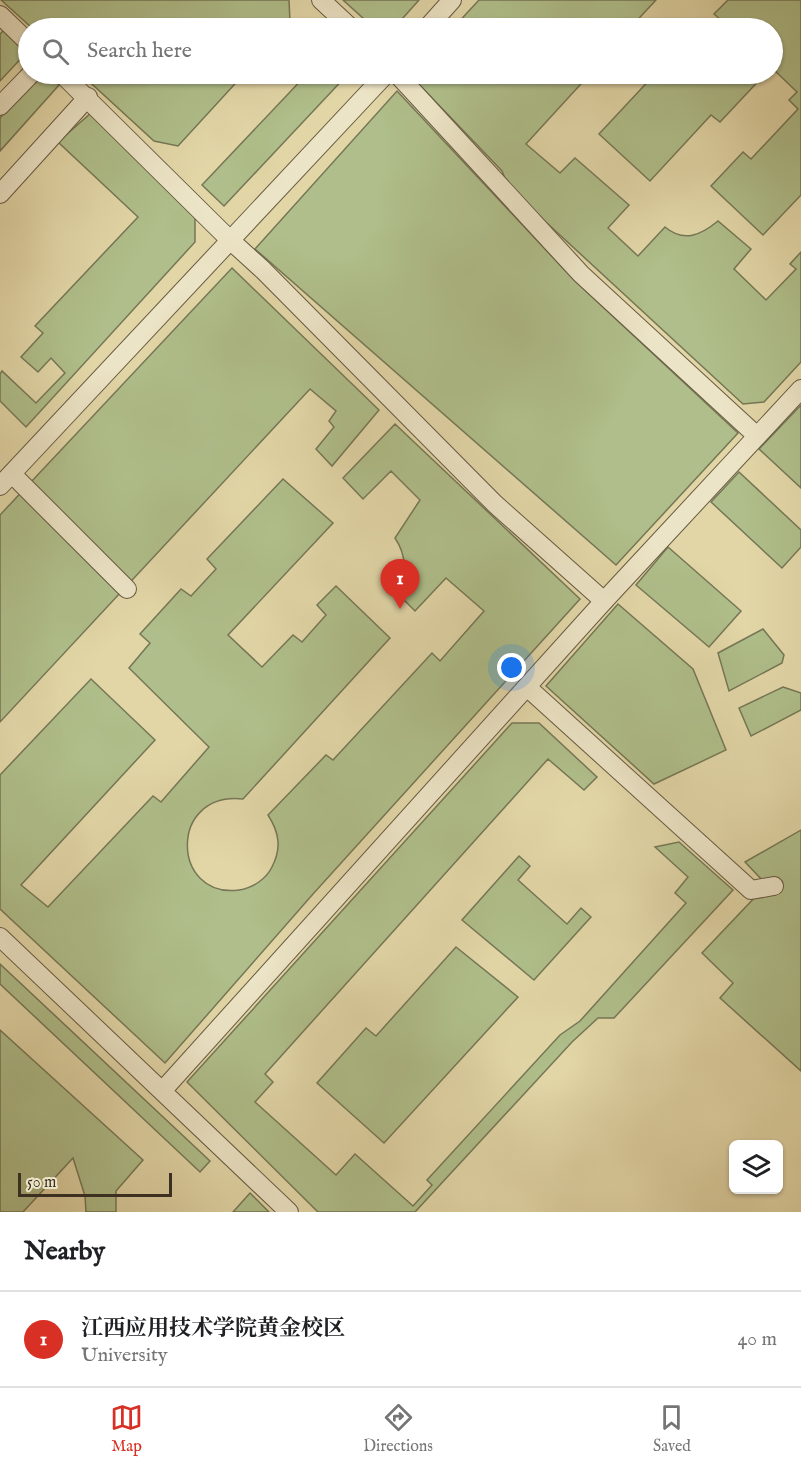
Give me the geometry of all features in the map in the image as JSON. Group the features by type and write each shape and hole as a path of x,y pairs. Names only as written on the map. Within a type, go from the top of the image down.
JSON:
{"street":[{"path":"321,0 340,18"},
{"path":"436,18 452,0"},
{"path":"0,15 18,32"},
{"path":"0,106 21,84"},
{"path":"73,84 230,240 264,270 495,504 604,601"},
{"path":"127,589 6,480 377,84"},
{"path":"406,84 581,274 757,436"},
{"path":"0,194 88,98"},
{"path":"163,1090 604,601 801,388"},
{"path":"527,687 751,890 774,886"},
{"path":"0,937 289,1212"}],"green space":[{"path":"1,0 289,0 290,18 21,18"},
{"path":"343,0 419,0 403,18 363,18"},
{"path":"479,0 656,0 639,18 462,18"},
{"path":"728,0 801,0 801,195 763,235 711,186 743,152 751,159 798,109 789,100 797,92 783,79 783,18 719,18 714,14"},
{"path":"4,30 18,43 18,62 0,81 0,34"},
{"path":"30,84 59,85 0,151 0,118"},
{"path":"92,84 235,84 178,146 154,141"},
{"path":"298,84 339,84 224,206 202,185"},
{"path":"419,84 581,84 526,144 560,173 575,158 629,205 608,228 638,256 665,227 679,235 686,236 699,233 718,221 751,249 734,269 766,300 796,269 790,264 801,252 801,362 764,402 743,404 509,188 502,171"},
{"path":"646,84 756,84 720,122 711,115 650,181 599,134"},
{"path":"397,91 575,281 738,433 616,565 255,249"},
{"path":"91,113 195,215 195,242 26,427 0,401 0,374 2,371 36,403 65,373 51,358 38,372 21,357 43,333 35,326 138,217 58,142"},
{"path":"232,268 379,410 332,466 316,449 334,427 329,421 336,411 310,389 0,722 0,515"},
{"path":"801,405 801,488 759,449"},
{"path":"395,424 580,599 313,894 165,1063 0,909 0,775 91,679 155,740 21,885 48,907 153,796 161,802 209,747 129,668 150,643 140,634 181,589 191,596 216,569 207,559 283,479 333,523 228,635 262,667 293,635 302,642 326,615 317,605 336,586 390,638 243,799 219,801 201,811 191,827 187,845 191,863 200,878 217,888 239,890 263,879 272,867 278,847 277,834 268,815 326,755 333,760 432,653 440,661 484,611 446,578 415,611 399,595 403,580 404,559 395,538 420,500 391,471 363,499 343,478"},
{"path":"739,472 801,530 801,547 782,568 711,502"},
{"path":"668,547 741,611 709,647 636,585"},
{"path":"618,604 693,669 726,750 654,784 546,686"},
{"path":"763,629 784,655 782,663 729,691 718,653"},
{"path":"783,687 801,693 801,710 751,736 739,708"},
{"path":"512,723 539,723 597,777 584,790 548,759 265,1074 273,1082 255,1102 336,1175 355,1154 413,1206 432,1185 427,1180 560,1035 580,1021 686,903 675,893 688,877 655,847 679,842 733,890 614,1018 598,1018 572,1042 415,1212 318,1212 187,1082"},
{"path":"801,830 801,1071 720,998 733,983 702,953 757,895 763,881 745,862"},
{"path":"519,856 530,866 518,880 567,924 581,908 591,917 534,980 462,920"},
{"path":"456,947 518,997 384,1143 317,1083 366,1028 376,1036"},
{"path":"0,964 210,1161 200,1172 0,984"},
{"path":"0,1030 143,1160 116,1191 116,1212 86,1212 85,1196 73,1158 23,1212 0,1212"},
{"path":"250,1193 269,1212 233,1212"}],"place":[{"name":"江西应用技术学院黄金校区","path":"400,609"}]}
